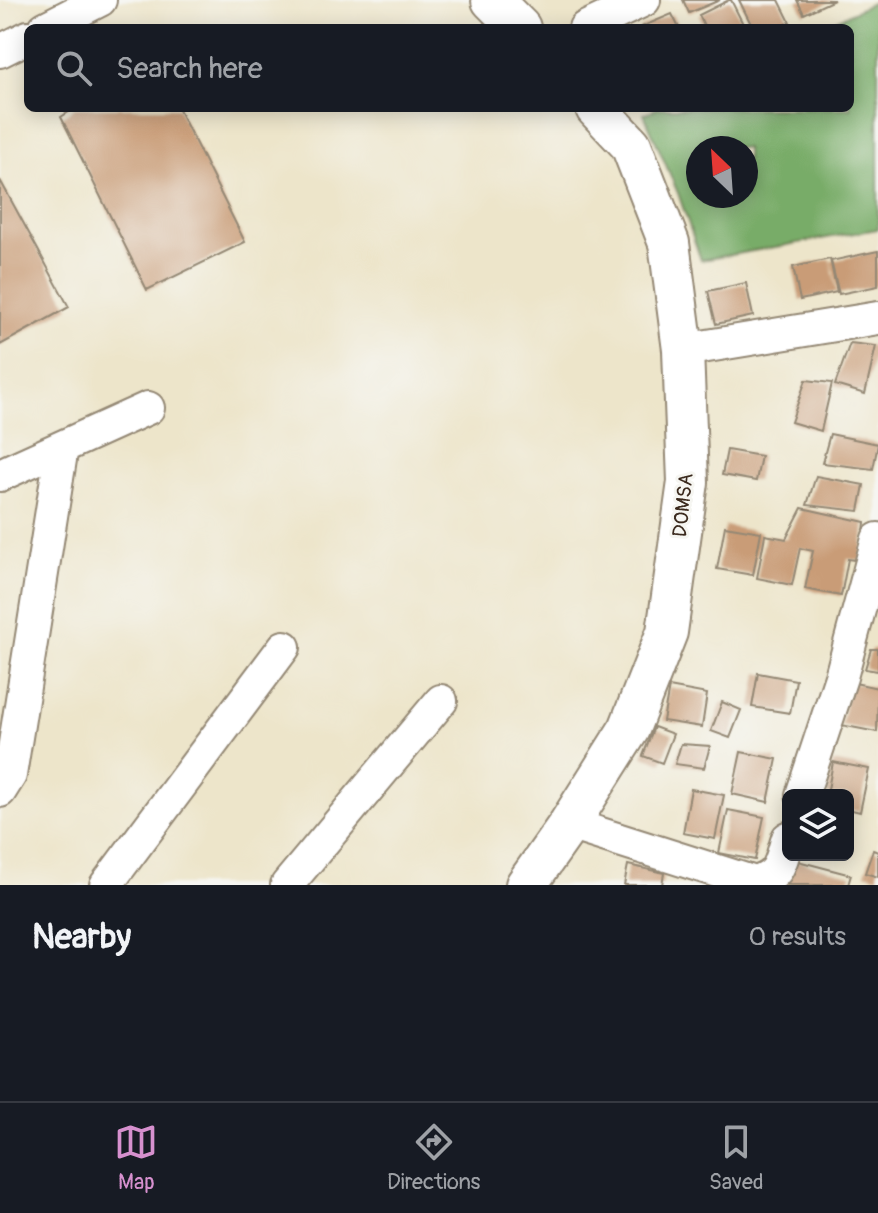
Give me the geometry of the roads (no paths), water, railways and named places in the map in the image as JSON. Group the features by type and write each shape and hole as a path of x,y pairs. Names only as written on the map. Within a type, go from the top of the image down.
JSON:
{"main road":[{"path":"492,0 516,24"},
{"name":"DOMSA","path":"526,885 629,729 667,632 688,482 683,350 669,243 631,145 600,112"}],"street":[{"path":"53,24 100,0"},
{"path":"593,24 644,0"},
{"path":"0,51 24,39"},
{"path":"683,350 878,318"},
{"path":"0,475 148,408"},
{"path":"0,791 10,775 62,447"},
{"path":"804,789 841,677 878,539"},
{"path":"106,885 284,647"},
{"path":"287,885 441,701"},
{"path":"569,824 755,883 777,871 782,856"}]}
